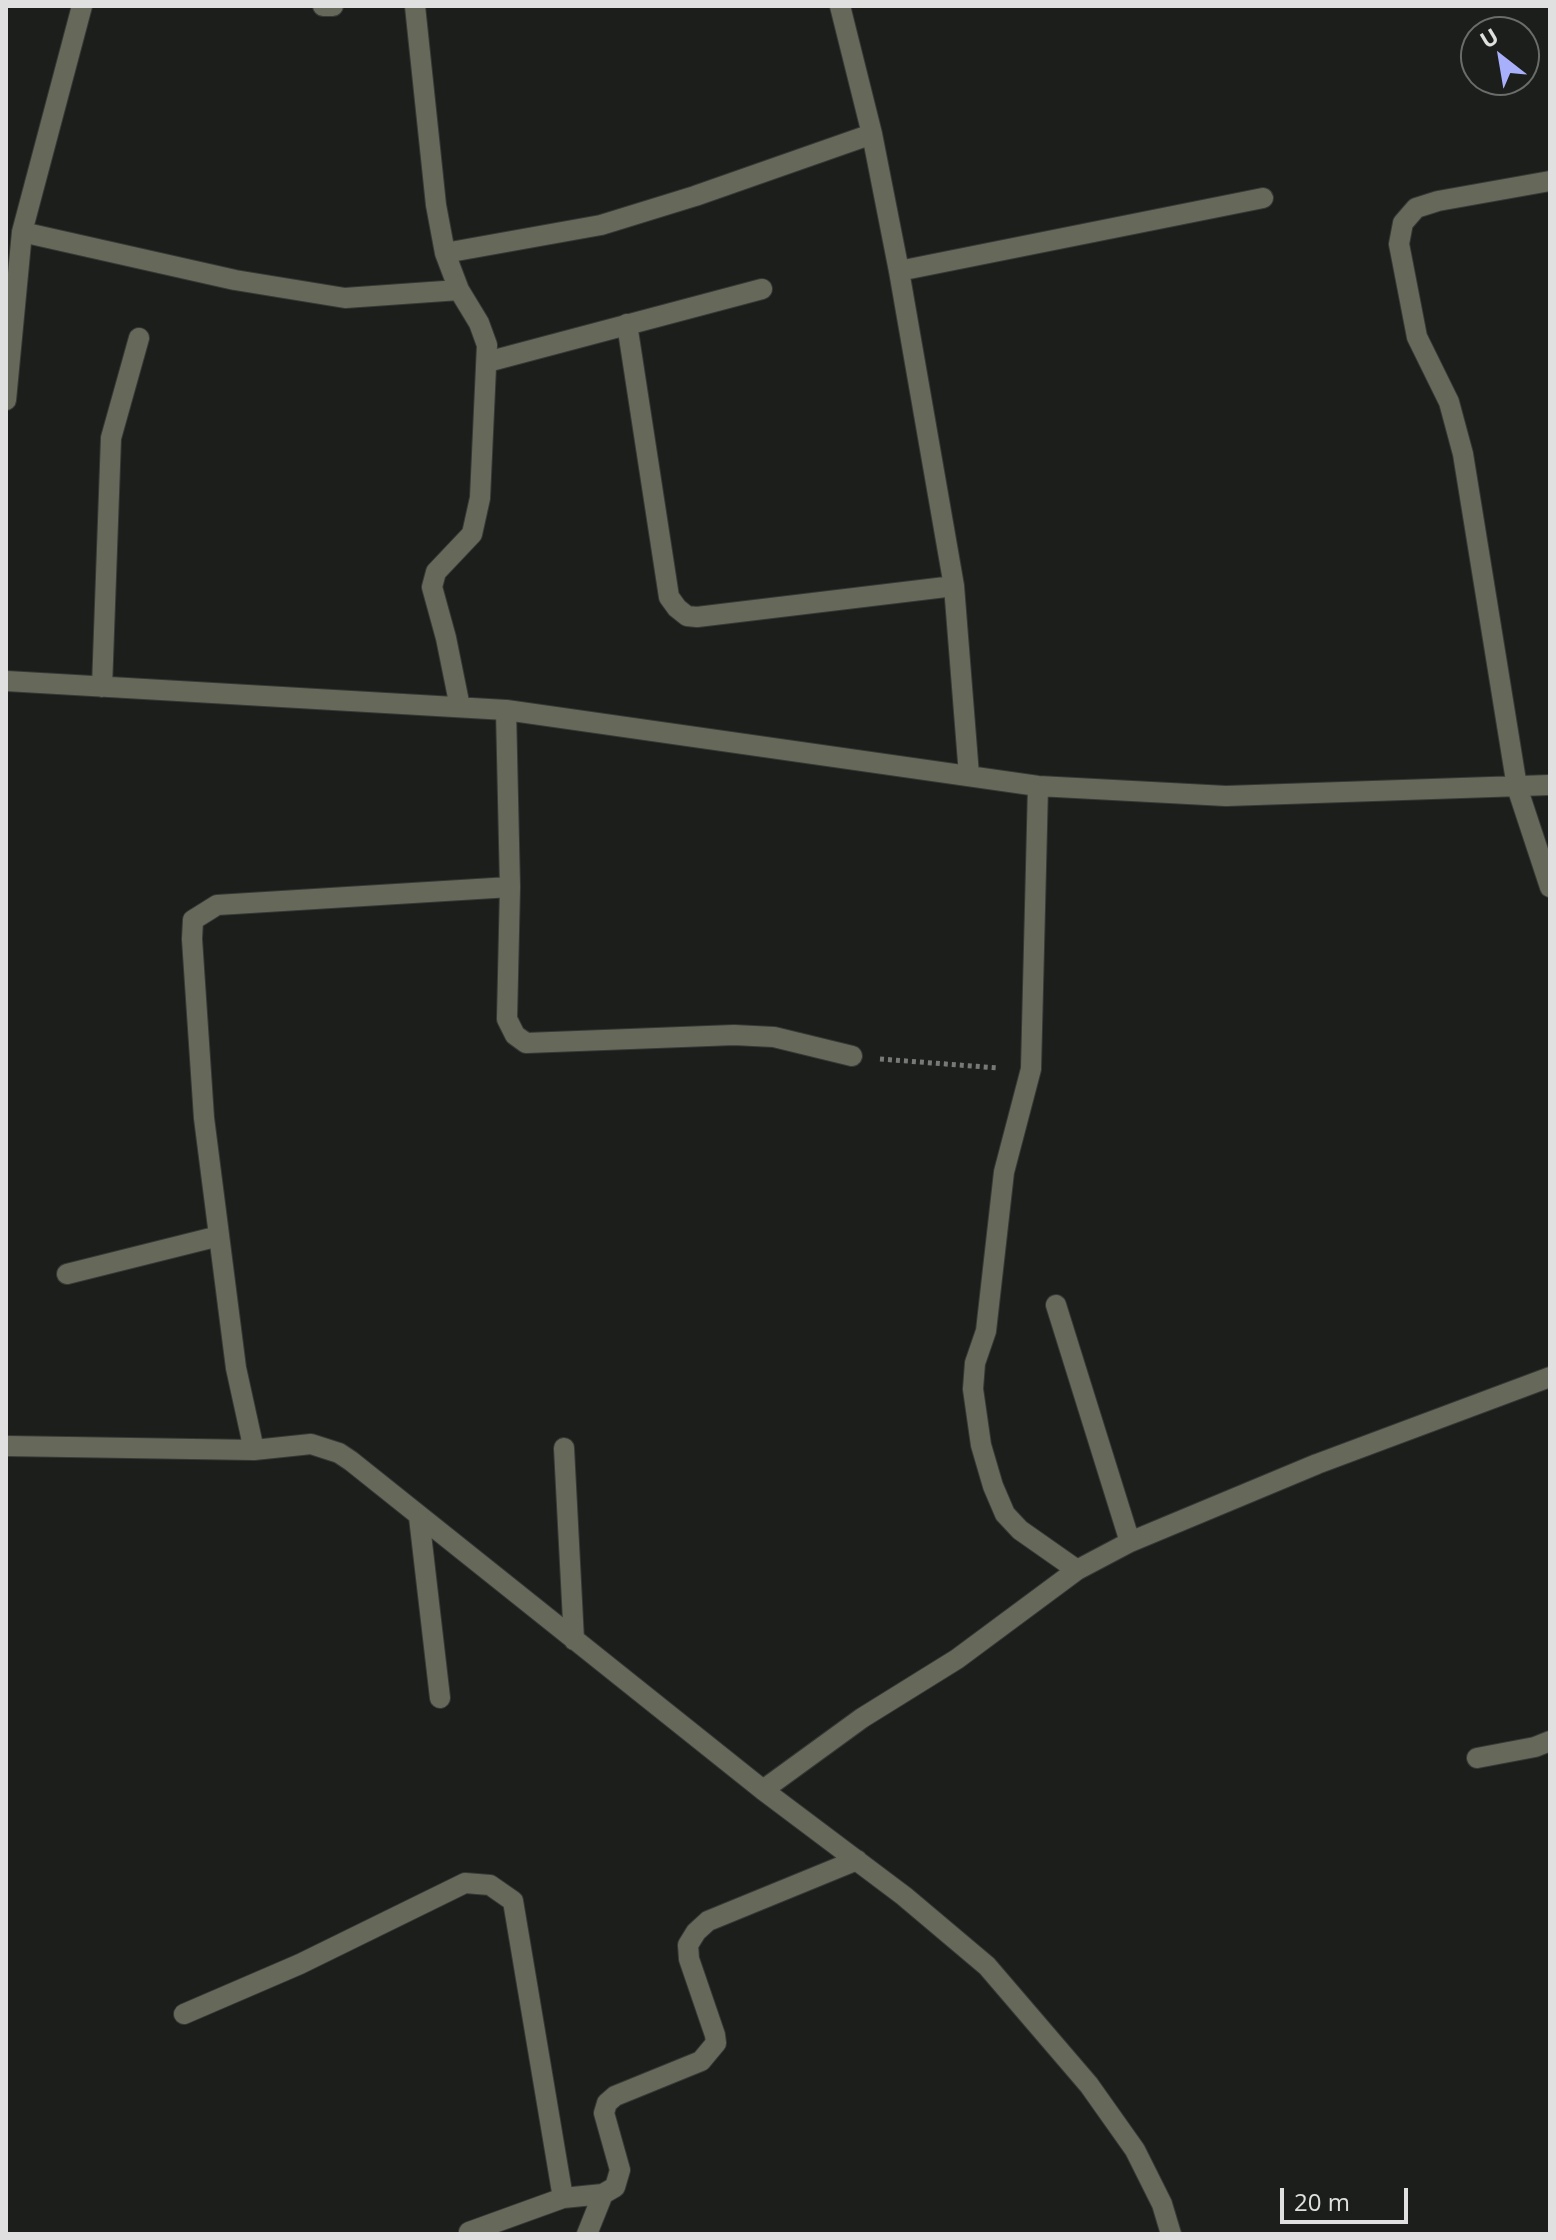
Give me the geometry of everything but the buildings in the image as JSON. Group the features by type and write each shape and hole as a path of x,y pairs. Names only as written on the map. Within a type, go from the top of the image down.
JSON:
{"street":[{"path":"6,400 22,232 82,6"},
{"path":"323,6 333,6"},
{"path":"415,6 436,205 445,253 459,290 479,323 487,345 480,498 472,534 436,572 432,587 460,707"},
{"path":"840,6 872,134 899,271 954,586 969,775"},
{"path":"445,253 601,225 695,196 872,134"},
{"path":"1550,181 1438,201 1416,208 1403,223 1399,244 1417,337 1449,402 1463,454 1517,787 1550,887"},
{"path":"899,271 1263,198"},
{"path":"22,232 235,280 345,298 459,290"},
{"path":"487,362 762,289"},
{"path":"627,324 669,597 677,608 687,616 697,617 954,586"},
{"path":"102,687 111,438 139,338"},
{"path":"6,681 506,710 1038,786 1226,796 1550,785"},
{"path":"506,710 510,887 507,1019 515,1035 526,1043 734,1035 774,1037 852,1056"},
{"path":"1038,786 1031,1069 1004,1172 986,1331 975,1363 973,1389 981,1445 1005,1514 1020,1530 1077,1570"},
{"path":"254,1450 236,1368 204,1118 193,920 217,905 510,887"},
{"path":"67,1274 219,1236"},
{"path":"1056,1305 1130,1542"},
{"path":"763,1790 862,1718 957,1659 1077,1570 1130,1542 1317,1464 1548,1385"},
{"path":"6,1446 254,1450 311,1444 339,1453 763,1790 857,1860 987,1966 1089,2085 1135,2150 1162,2204 1171,2234"},
{"path":"564,1448 574,1640"},
{"path":"419,1517 440,1698"},
{"path":"1477,1758 1535,1747 1550,1741"},
{"path":"469,2232 563,2198 603,2194 615,2187 620,2170 604,2113 607,2103 615,2096 701,2061 716,2043 689,1959 688,1945 696,1932 708,1921 857,1860"},
{"path":"184,2014 300,1964 465,1883 490,1885 513,1901 563,2198"},
{"path":"587,2234 603,2194"}],"path":[{"path":"852,1056 1031,1069"}]}
